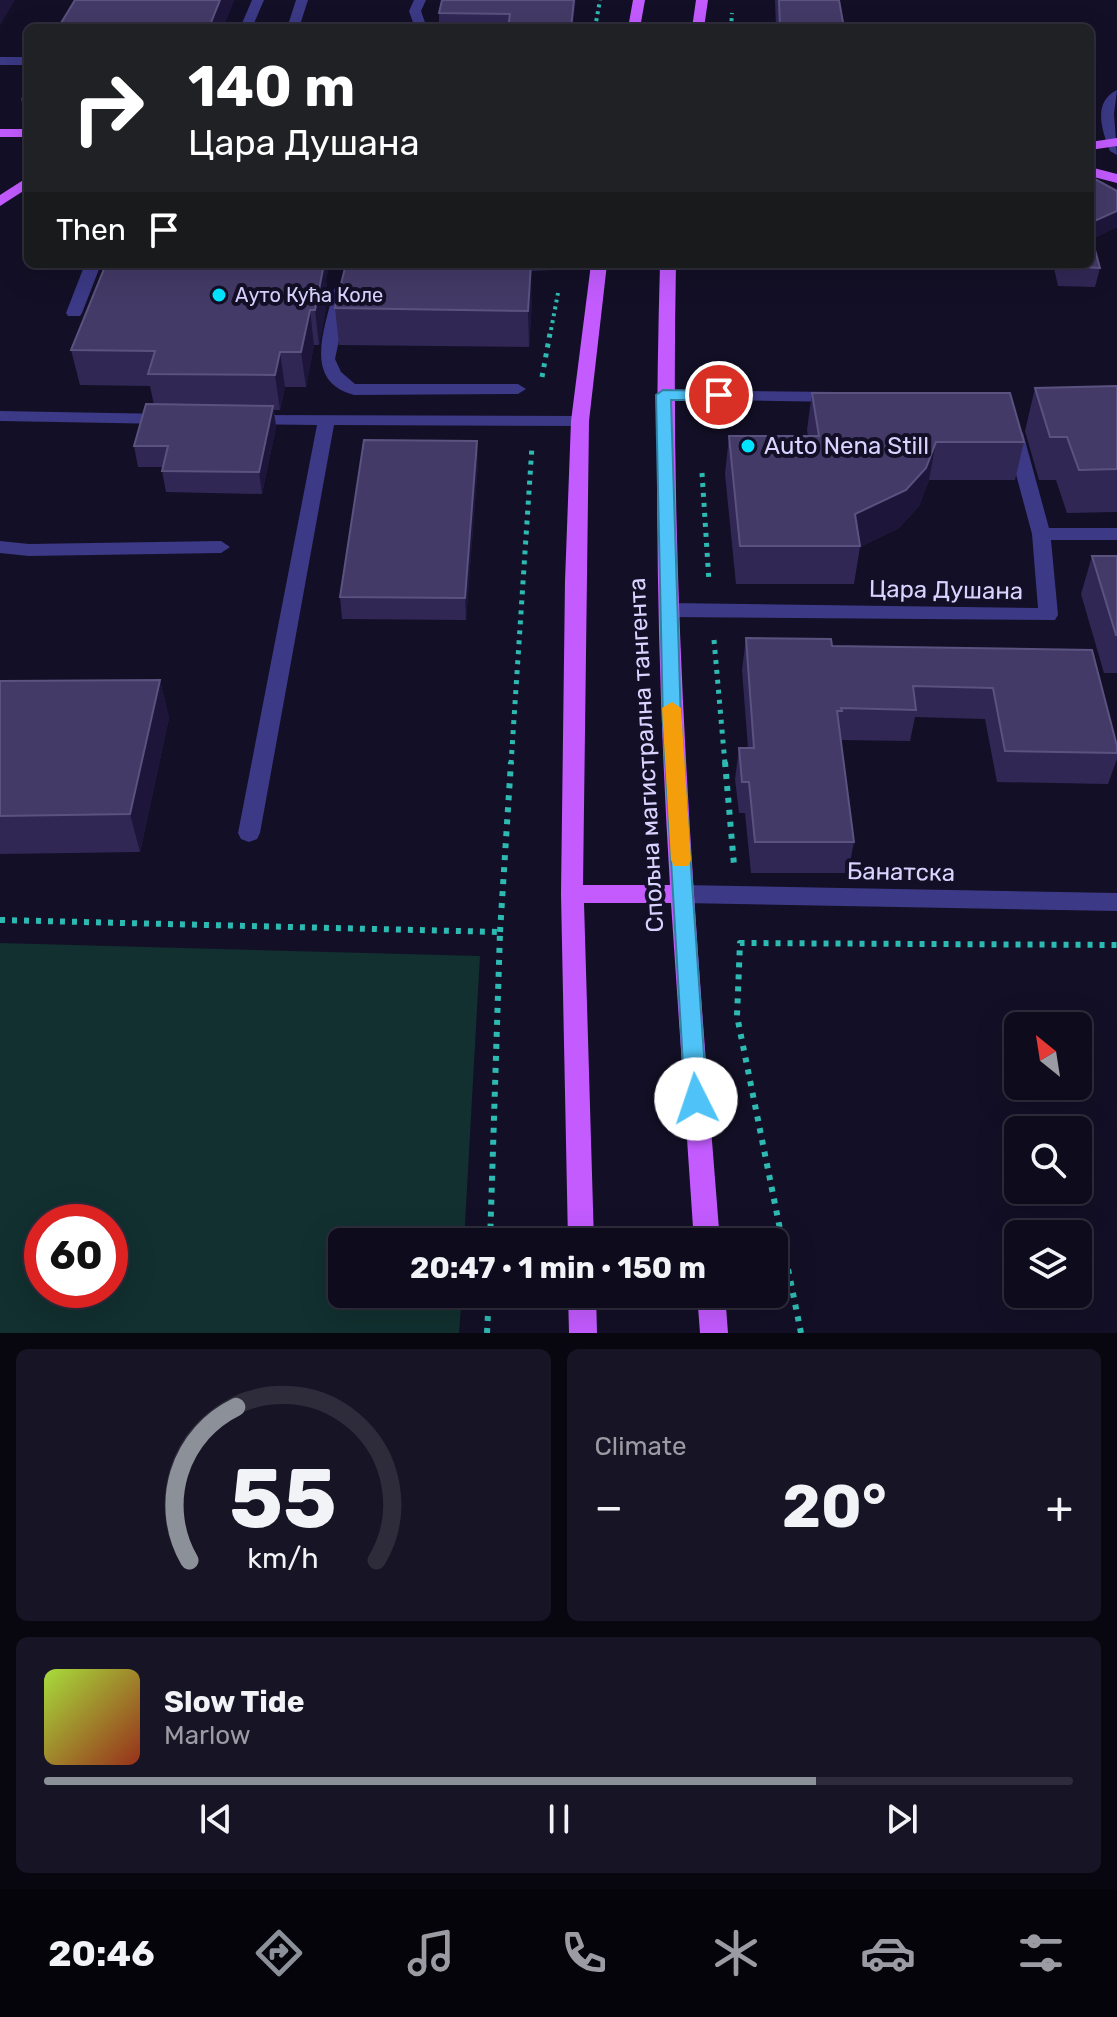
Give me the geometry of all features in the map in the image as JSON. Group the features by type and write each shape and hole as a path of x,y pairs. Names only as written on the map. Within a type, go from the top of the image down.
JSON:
{"main road":[{"path":"634,24 639,0"},
{"path":"698,24 702,0"},
{"path":"1,135 24,133"},
{"path":"1094,137 1116,145"},
{"path":"1094,146 1116,145"},
{"path":"1094,172 1117,179"},
{"path":"0,202 24,184"},
{"path":"581,1228 572,894 580,421 599,268"},
{"name":"Спољна магистрална тангента","path":"668,268 663,395 672,723 706,1228"},
{"path":"572,894 683,894"},
{"path":"582,1308 583,1333"},
{"path":"712,1308 714,1333"}],"lane":[{"path":"248,24 258,0"},
{"path":"294,24 302,0"},
{"path":"420,0 415,11 420,24"},
{"path":"0,61 24,61"},
{"path":"1114,99 1106,117 1116,145"},
{"path":"74,313 91,268"},
{"path":"352,278 342,287 327,359 330,370 341,383 354,390 518,389"},
{"path":"663,395 860,397"},
{"path":"0,416 186,419"},
{"path":"233,419 580,421"},
{"path":"249,833 326,421"},
{"name":"Цара Душана","path":"669,610 1048,615 1041,534 1011,421"},
{"path":"1041,534 1117,534"},
{"path":"0,547 29,550 221,547"},
{"name":"Банатска","path":"683,894 1117,902"}],"path":[{"path":"596,24 600,0"},
{"path":"490,1228 500,932 534,420 563,268"},
{"path":"701,457 711,611 737,895 740,943 737,1016 801,1333"},
{"path":"0,920 500,932"},
{"path":"740,943 1117,945"},
{"path":"487,1333 488,1308"}],"green space":[{"path":"0,943 480,956 465,1228 328,1228 328,1308 461,1308 459,1333 0,1333"}],"building":[{"path":"75,0 220,0 210,24 61,23"},
{"path":"442,0 574,0 571,24 509,24 510,14 439,13"},
{"path":"779,0 839,0 843,24 780,24"},
{"path":"1094,179 1117,191 1117,211 1094,221"},
{"path":"1094,246 1100,268 1094,268"},
{"name":"Ауто Кућа Коле","path":"104,268 323,268 315,310 310,310 301,352 280,352 275,375 148,374 155,351 71,350"},
{"path":"345,268 531,268 528,311 335,308"},
{"path":"1117,386 1117,469 1079,470 1067,437 1050,437 1035,388"},
{"path":"812,393 1010,393 1024,442 936,442 926,468 906,490 855,514 860,546 740,546 729,436 819,436"},
{"path":"146,404 273,406 259,472 162,471 168,446 134,446"},
{"path":"364,440 477,441 465,598 340,597"},
{"path":"1092,556 1117,556 1117,635 1116,635"},
{"path":"746,638 831,639 832,646 1092,650 1117,753 1005,751 993,688 913,686 916,710 841,708 842,711 837,711 854,842 755,842 749,782 742,782 739,748 754,748"},
{"path":"160,680 130,814 0,816 0,681"}],"slow traffic":[{"path":"672,708 681,860"}],"place":[{"name":"Ауто Кућа Коле","path":"219,295"},
{"name":"Auto Nena Still","path":"748,446"}],"route":[{"path":"696,1099 672,723 663,395 719,395"}]}
